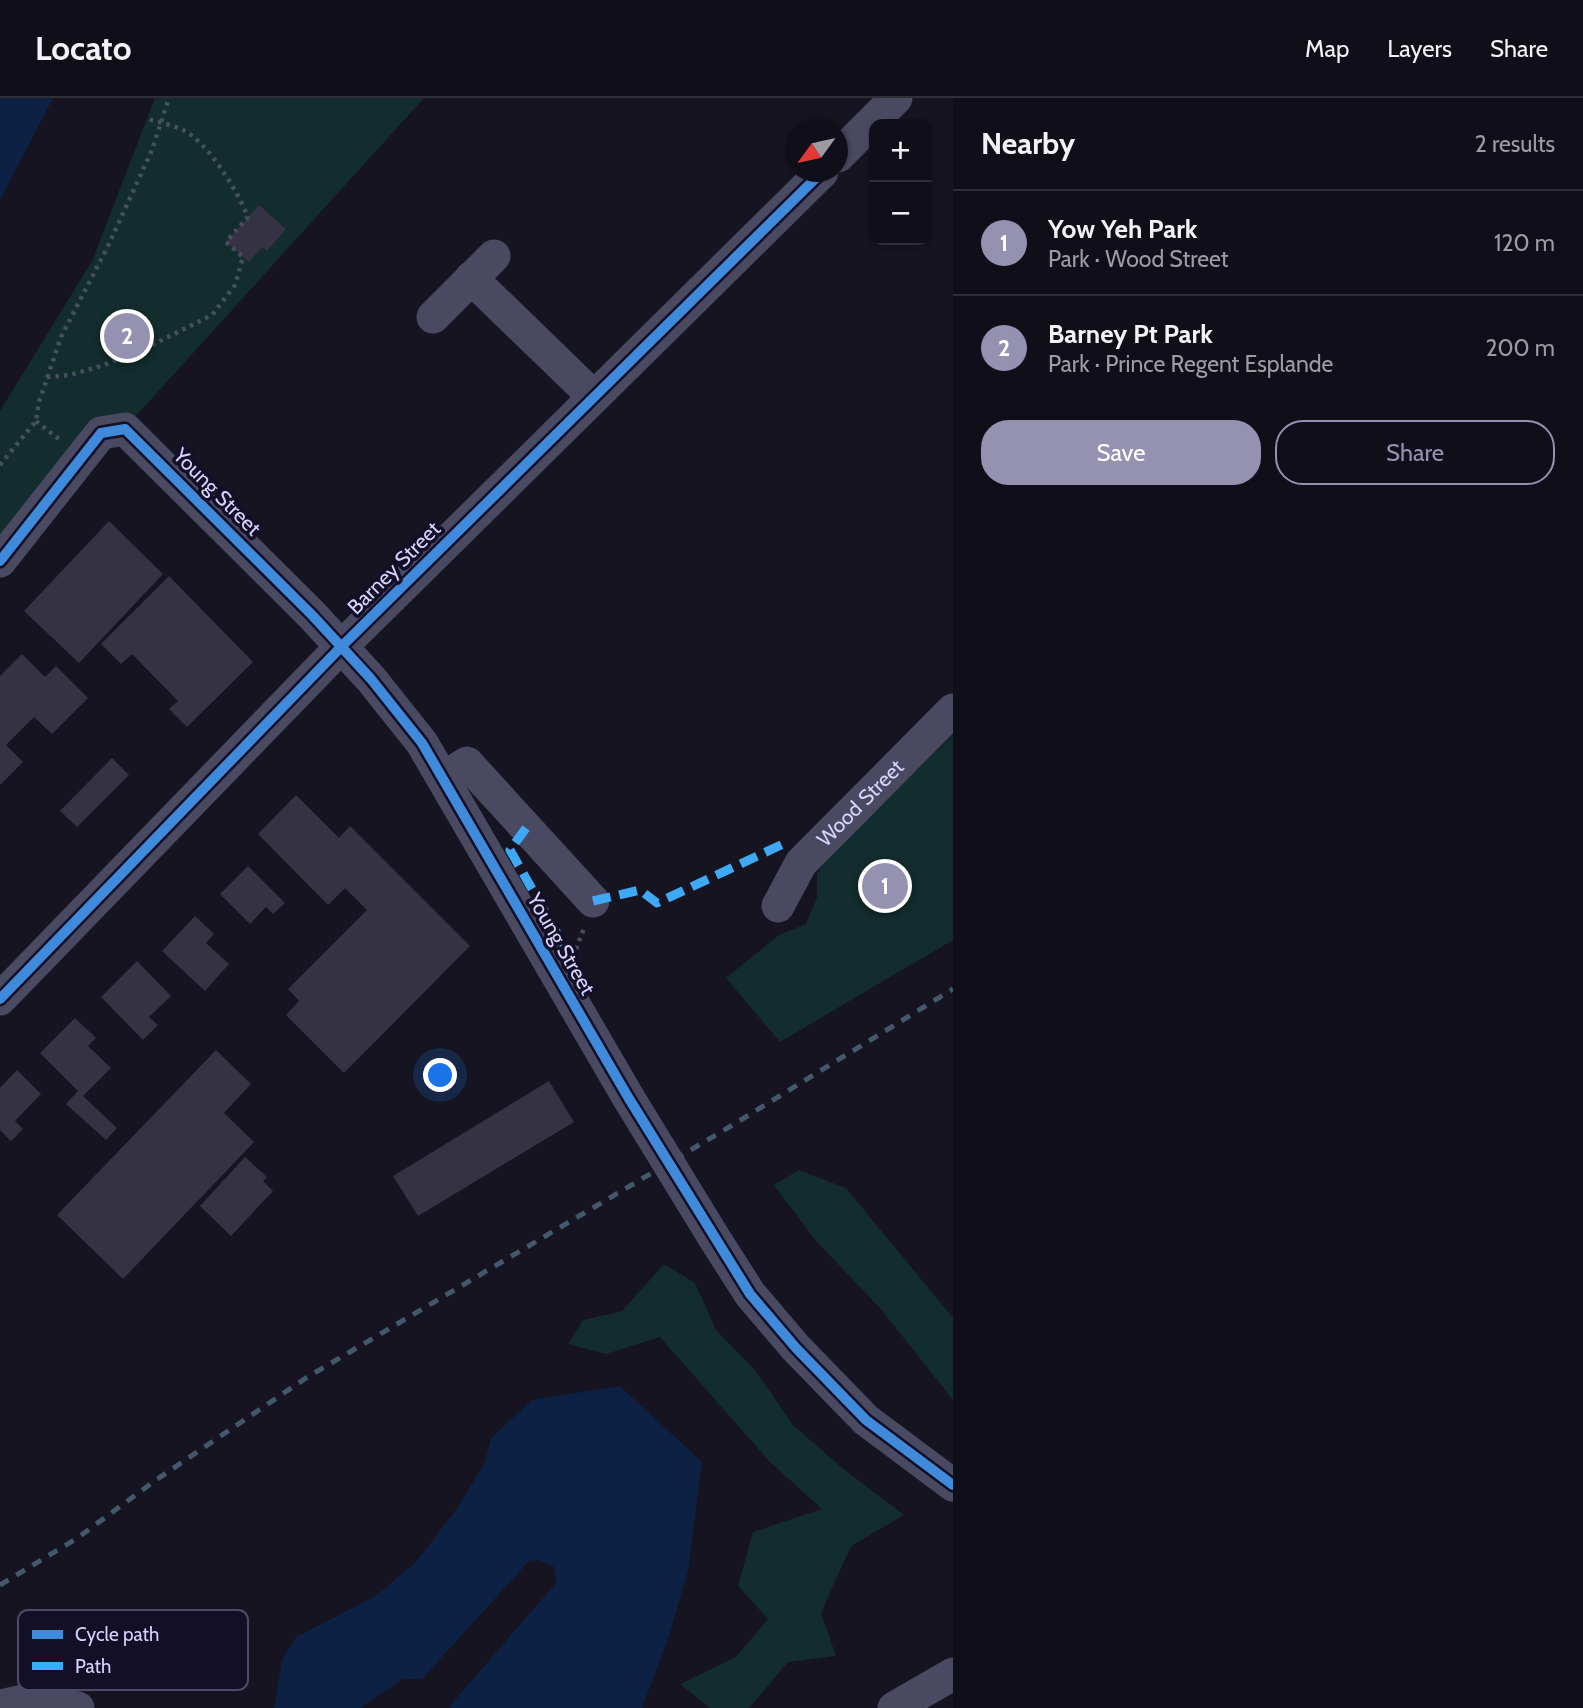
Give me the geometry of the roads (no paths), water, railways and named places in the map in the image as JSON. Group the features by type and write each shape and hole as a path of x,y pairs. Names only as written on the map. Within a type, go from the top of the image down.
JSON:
{"street":[{"path":"848,146 896,98"},
{"name":"Barney Street","path":"0,999 341,647 812,182"},
{"path":"433,317 482,267 594,397"},
{"name":"Young Street","path":"0,561 101,433 125,429 312,615 371,679 422,743 628,1097 750,1294 796,1348 866,1420 953,1485"},
{"name":"Wood Street","path":"778,906 802,863 953,710"},
{"path":"443,778 467,763 593,901"},
{"path":"923,1462 953,1508"},
{"path":"894,1708 953,1674"},
{"path":"0,1706 33,1699 78,1708"}],"water":[{"path":"0,98 53,98 0,200"},
{"path":"620,1386 702,1462 688,1571 668,1639 642,1708 448,1708 556,1583 554,1567 537,1560 529,1561 422,1679 403,1679 360,1708 274,1708 282,1660 296,1637 374,1597 416,1562 458,1507 485,1462 491,1438 532,1400"}],"railway":[{"path":"0,1585 76,1539 156,1480 306,1378 731,1126 953,989"}],"place":[{"name":"Barney Pt Park","path":"127,336"},
{"name":"Yow Yeh Park","path":"885,886"}]}
